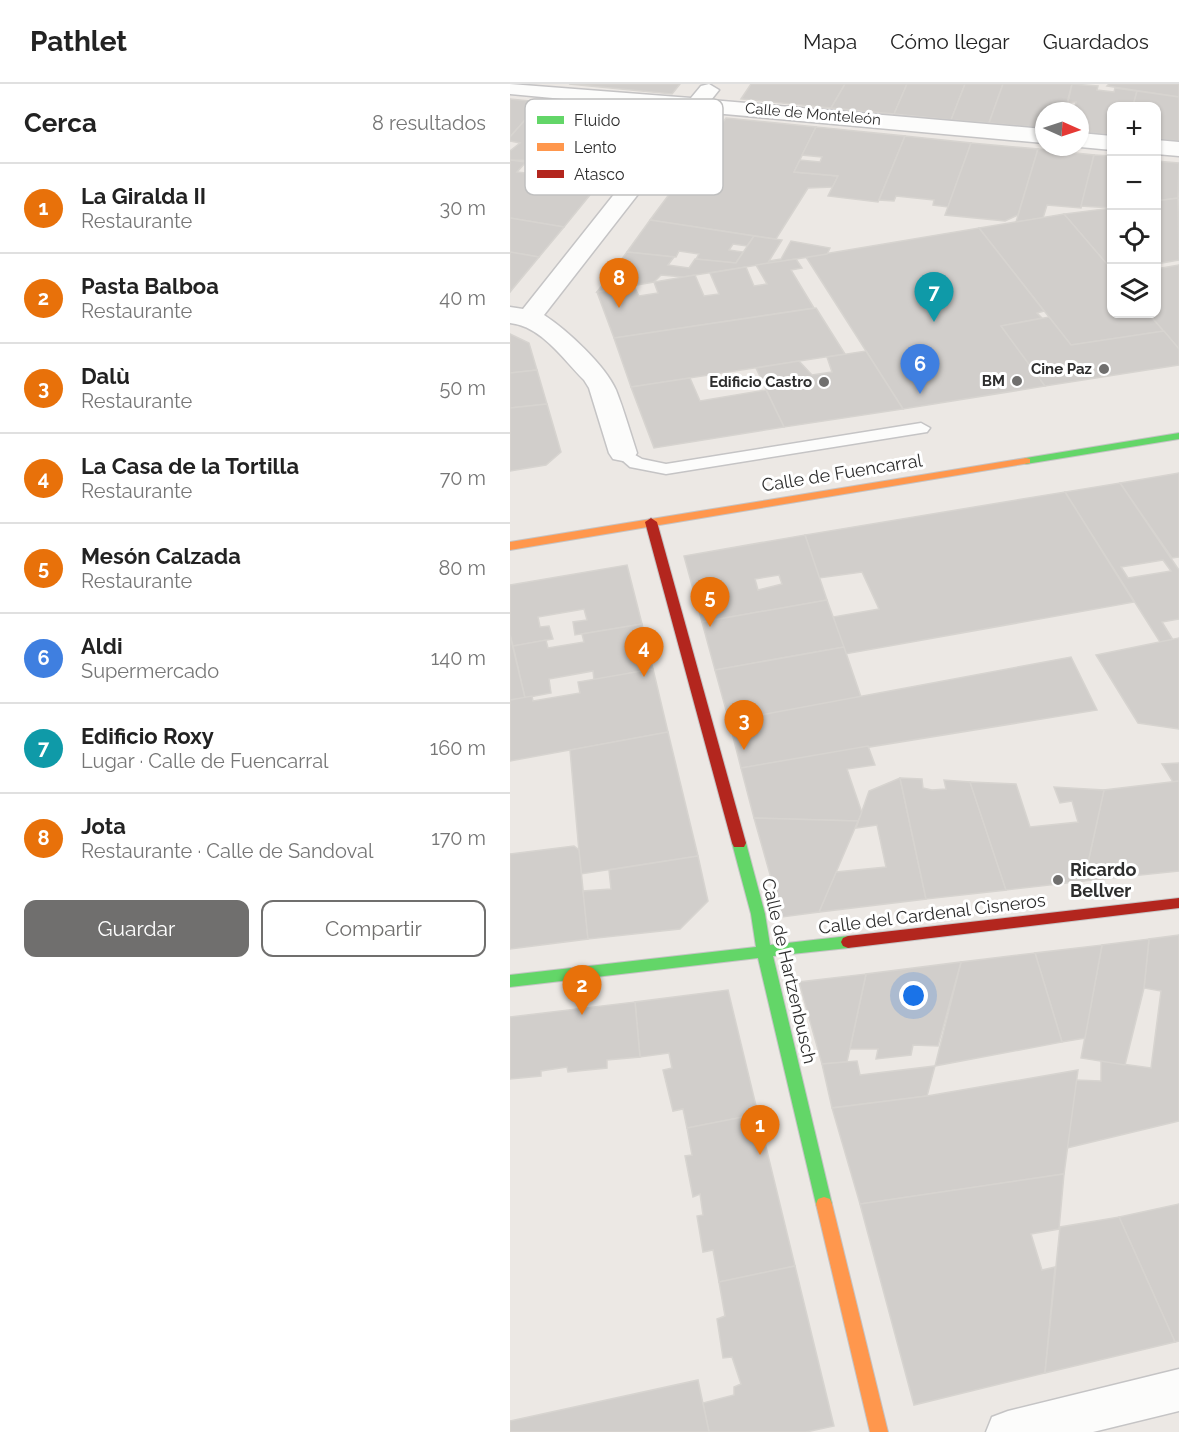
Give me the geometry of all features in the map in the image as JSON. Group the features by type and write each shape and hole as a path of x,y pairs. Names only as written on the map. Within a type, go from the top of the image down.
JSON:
{"street":[{"path":"703,99 713,84"},
{"name":"Calle de Monteleón","path":"510,88 649,99"},
{"name":"Calle de Monteleón","path":"723,105 1035,135"},
{"path":"1089,141 1107,143"},
{"path":"1161,147 1179,149"},
{"path":"622,195 520,316 549,330 602,388 623,453"},
{"name":"Calle de Fuencarral","path":"510,546 1179,436"},
{"name":"Calle de Hartzenbusch","path":"651,522 758,914 764,952 879,1432"},
{"name":"Calle del Cardenal Cisneros","path":"510,981 1179,903"},
{"path":"1008,1432 1179,1390"}],"lane":[{"path":"623,453 636,463 666,469 921,428"}],"building":[{"path":"569,84 680,84 672,94"},
{"path":"751,84 845,84 831,108 741,99"},
{"path":"845,84 907,84 894,114 831,108"},
{"path":"907,84 965,84 951,120 894,114"},
{"path":"965,84 1003,84 989,123 951,120"},
{"path":"1003,84 1072,84 1067,102 1035,102 1035,127 989,123"},
{"path":"1072,84 1098,86 1097,90 1114,92 1115,88 1137,91 1134,102 1107,102 1107,135 1089,133 1089,102 1068,102"},
{"path":"1109,84 1179,84 1179,97 1107,86"},
{"path":"1137,91 1179,97 1179,141 1161,139 1161,102 1134,102"},
{"path":"510,99 525,100 525,120 510,137"},
{"path":"726,118 816,127 794,172 838,176 833,187 808,188 776,239 650,220 669,195 723,195 723,122"},
{"path":"525,120 525,160 510,160 510,151 520,143 510,141 510,137"},
{"path":"816,127 905,136 878,202 828,196 838,176 794,172 800,160 820,162 822,157 802,155"},
{"path":"905,136 971,143 948,207 933,205 934,200 896,196 894,201 879,200"},
{"path":"971,143 1035,149 1036,156 1018,215 1005,221 945,215"},
{"path":"1094,155 1081,208 1047,205 1043,218 1016,222 1036,156"},
{"path":"1094,155 1107,156 1107,208 1081,206"},
{"path":"510,160 525,162 517,172 525,173 525,195 590,195 564,227 510,218"},
{"path":"1161,161 1179,163 1178,198 1161,200"},
{"path":"1178,198 1179,260 1161,263 1161,210 1161,200"},
{"path":"1107,209 1107,264 1064,214"},
{"path":"1064,214 1107,264 1107,318 1153,318 1164,331 1071,345 979,228"},
{"path":"510,218 564,227 539,257 510,252"},
{"path":"650,220 754,236 747,246 733,244 729,250 743,252 736,263 696,259 699,254 679,251 676,257 627,252"},
{"path":"979,228 1044,311 1037,313 1042,318 1001,326 1045,386 903,409 806,257"},
{"path":"754,236 782,240 769,261 781,259 791,241 830,248 827,254 683,277 661,275 654,282 597,292 627,252 674,257 668,265 689,268 695,259 736,263"},
{"path":"510,252 539,257 510,292"},
{"path":"796,259 802,268 791,270 814,308 614,338 597,292 634,286 639,296 658,293 654,282 695,275 704,296 719,294 710,273 746,267 754,286 767,284 756,265"},
{"path":"1179,265 1179,349 1152,318 1161,318 1161,268"},
{"path":"816,308 845,354 631,387 614,338"},
{"path":"1049,317 1071,345 1164,331 1179,349 1179,365 1045,386 1001,326"},
{"path":"510,334 529,343 537,370 510,373"},
{"name":"Edificio Castro","path":"866,351 903,409 784,427 756,368 799,361 812,375 832,372 827,357"},
{"path":"537,370 547,404 510,408 510,373"},
{"path":"690,378 700,401 766,390 784,427 654,448 631,387"},
{"path":"547,404 561,452 546,465 510,471 510,408"},
{"path":"1179,473 1179,557 1172,558 1120,483"},
{"path":"1120,483 1179,570 1179,619 1162,622 1173,640 1160,642 1065,492","holes":["1163,560 1171,571 1128,578 1121,567"]},
{"path":"1065,492 1134,602 845,654 833,617 879,609 862,572 819,578 805,535"},
{"path":"805,535 827,600 702,622 684,556","holes":["779,575 782,584 758,590 755,579"]},
{"path":"627,565 642,624 575,635 573,622 587,620 584,609 538,617 540,627 549,626 553,639 513,646 510,635 510,585"},
{"path":"827,600 844,647 715,670 702,622"},
{"path":"642,624 653,669 594,680 593,671 549,679 551,693 525,698 513,646 546,640 548,648 584,642 582,634"},
{"path":"510,635 525,698 510,700"},
{"path":"1179,638 1179,729 1138,723 1096,655"},
{"path":"844,647 861,697 729,721 715,670"},
{"path":"1071,657 1097,710 741,768 729,721"},
{"path":"653,669 668,732 510,761 510,700 532,696 533,701 580,693 578,682"},
{"path":"668,732 698,856 581,874 570,750"},
{"path":"868,746 875,765 847,769 862,813 858,821 754,818 741,768"},
{"path":"1179,763 1179,781 1173,782 1162,764"},
{"path":"900,778 926,899 819,912 836,872 886,867 877,825 856,828 869,791"},
{"path":"900,778 922,779 923,788 932,790 946,789 944,780 970,782 1006,890 926,899"},
{"path":"1179,781 1179,871 1084,881 1104,790"},
{"path":"970,782 1016,784 1030,827 1078,822 1072,801 1060,803 1054,787 1104,790 1084,881 1006,890"},
{"path":"754,818 858,821 819,912 782,917"},
{"path":"574,846 579,850 588,939 510,949 510,854"},
{"path":"698,856 708,901 680,929 588,939 583,891 611,889 609,870"},
{"path":"1179,935 1179,1121 1067,1148 1076,1080 1101,1081 1101,1061 1151,1068 1161,991 1144,988 1149,939"},
{"path":"1149,939 1144,988 1125,1065 1081,1058 1102,945"},
{"path":"1102,945 1085,1038 1062,1042 1035,953"},
{"path":"1035,953 1062,1042 935,1066 961,962"},
{"path":"961,962 938,1046 913,1045 911,1055 876,1059 878,1049 850,1049 866,974"},
{"path":"866,974 847,1062 822,1064 799,982"},
{"path":"728,990 758,1114 687,1128 683,1109 673,1111 663,1070 672,1068 669,1053 640,1057 635,1002"},
{"path":"635,1002 640,1057 607,1060 607,1068 568,1072 567,1067 541,1071 541,1076 510,1079 510,1017"},
{"path":"857,1061 860,1075 935,1066 927,1096 832,1108 822,1064"},
{"path":"1078,1070 1064,1174 860,1204 832,1108 927,1096"},
{"path":"758,1114 795,1266 719,1282 713,1250 703,1252 697,1216 703,1215 700,1194 693,1197 685,1156 692,1155 687,1128"},
{"path":"1064,1174 1059,1229 1031,1234 1042,1270 1055,1267 1045,1373 914,1405 860,1204"},
{"path":"1179,1204 1179,1341 1175,1342 1119,1217"},
{"path":"1119,1217 1175,1342 1045,1373 1060,1227"},
{"path":"795,1266 834,1426 806,1432 709,1432 703,1403 734,1395 734,1387 741,1384 732,1357 723,1358 717,1319 725,1316 719,1282"},
{"path":"698,1380 709,1432 510,1432 510,1421"}],"traffic: fast":[{"path":"1026,461 1179,436"},
{"path":"739,843 758,914 764,952 824,1204"},
{"path":"510,981 848,942"}],"traffic: slow":[{"path":"510,546 1026,461"},
{"path":"824,1204 879,1432"}],"traffic: jam":[{"path":"651,522 739,843"},
{"path":"848,942 1179,903"}],"place":[{"name":"Jota","path":"619,308"},
{"name":"Edificio Roxy","path":"934,322"},
{"name":"Cine Paz","path":"1104,369"},
{"name":"BM","path":"1017,381"},
{"name":"Edificio Castro","path":"824,382"},
{"name":"Aldi","path":"920,394"},
{"name":"Mesón Calzada","path":"710,627"},
{"name":"La Casa de la Tortilla","path":"644,677"},
{"name":"Dalù","path":"744,750"},
{"name":"Ricardo Bellver","path":"1058,880"},
{"name":"Pasta Balboa","path":"582,1015"},
{"name":"La Giralda II","path":"760,1155"}]}
